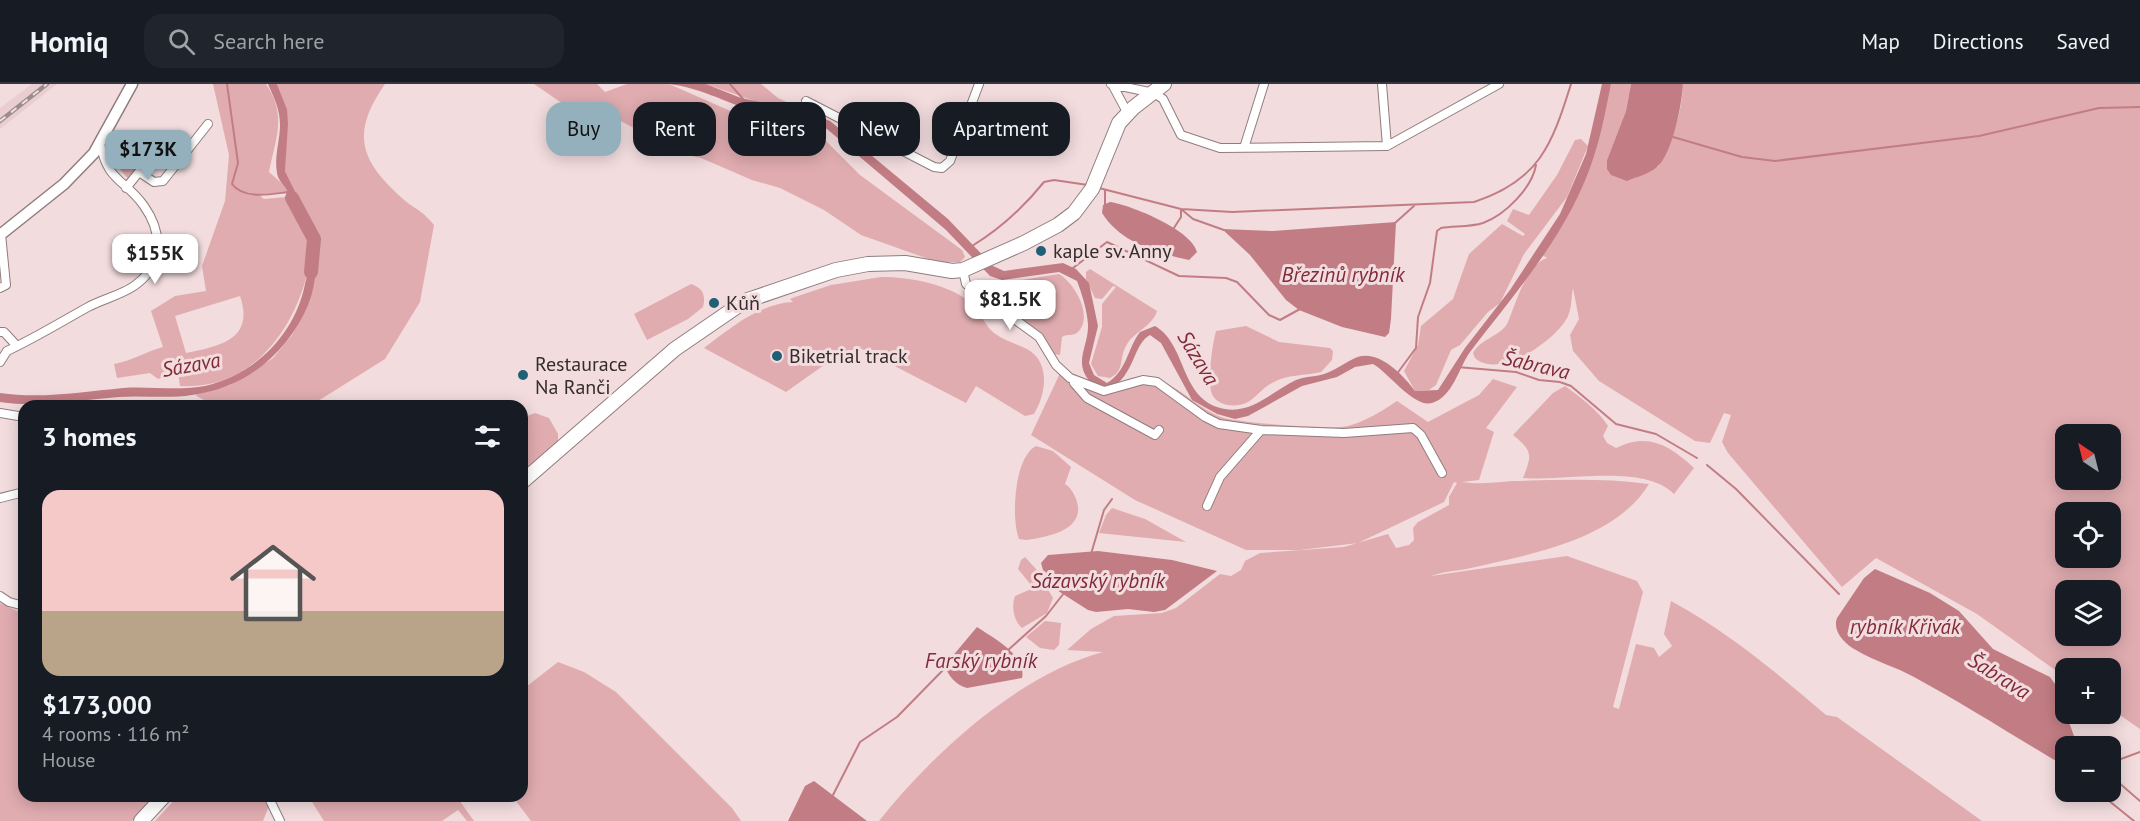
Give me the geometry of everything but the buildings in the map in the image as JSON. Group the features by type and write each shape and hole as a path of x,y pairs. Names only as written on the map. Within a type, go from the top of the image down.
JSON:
{"main road":[{"path":"528,477 652,368 745,301 836,270 868,264 905,263 952,271 977,265 1058,225 1085,201 1093,187 1108,145 1127,112 1159,88"},
{"path":"141,821 158,802"}],"street":[{"path":"0,288 6,285 0,234 64,184 100,143 132,84"},
{"path":"806,101 934,167 942,168 950,160 979,84"},
{"path":"1112,84 1159,88 1162,99 1181,135 1220,148 1244,148 1387,146 1499,84"},
{"path":"1112,84 1127,112"},
{"path":"1244,148 1264,84"},
{"path":"1382,84 1387,146"},
{"path":"139,172 154,182 163,181 208,124"},
{"path":"0,362 7,351 91,305 133,287 154,265 159,237 143,205 108,171 100,143"},
{"path":"126,188 151,158"},
{"path":"977,265 966,284 1039,337 1056,365 1088,398 1155,435 1159,430"},
{"path":"0,332 4,332 17,346"},
{"path":"1070,378 1104,391 1143,380 1157,382 1219,424 1261,430 1344,433 1413,428 1421,435 1442,473"},
{"path":"0,413 18,416"},
{"path":"1207,506 1220,477 1261,430"},
{"path":"0,498 18,494"},
{"path":"0,596 18,604"},
{"path":"271,802 280,821"}],"shaded area":[{"path":"32,84 57,84 0,129 0,108"},
{"path":"213,84 266,84 278,116 277,137 269,172 286,187 288,193 258,194 264,199 286,197 304,219 313,240 314,250 310,265 300,297 290,318 278,338 263,354 246,368 227,379 205,385 180,386 177,365 176,373 158,379 150,373 117,378 114,364 163,347 151,311 175,296 206,291 202,266 225,201 229,155","holes":["240,296 243,322 238,332 231,338 222,343 186,353 175,316"]},
{"path":"277,84 385,84 367,117 364,132 365,145 369,158 388,185 434,225 420,302 385,359 320,400 204,400 195,395 230,385 273,358 292,335 310,301 317,236 285,171 287,109"},
{"path":"534,84 597,84 605,92 627,84 669,84 710,102 633,102 633,128 621,121 621,102 560,102"},
{"path":"706,84 761,84 787,102 758,102"},
{"path":"1611,84 1631,84 1626,111 1607,160 1658,167 1675,127 1681,106 1683,84 2140,84 2140,729 2121,716 2121,658 2055,658 2055,670 1977,614 1876,558 1842,587 1728,453 1722,442 1731,415 1724,413 1710,443 1695,441 1599,381 1573,351 1570,335 1579,319 1573,288 1568,316 1562,326 1540,346 1512,361 1498,364 1485,363 1475,358 1473,353 1477,348 1505,327 1528,276 1533,268 1547,258 1542,255 1567,216"},
{"path":"716,105 728,110 728,156 826,156 826,141 838,153 838,156 841,156 860,175 962,250 965,257 960,262 937,262 861,235 824,210 780,188 752,180 692,156 716,156"},
{"path":"115,131 146,155 129,180 108,155"},
{"path":"1581,139 1588,146 1567,197 1524,254 1500,303 1488,312 1460,345 1451,350 1436,385 1429,390 1415,391 1404,371 1418,345 1421,326 1453,299 1469,254 1502,224 1523,236 1525,234 1507,221 1513,209 1529,215 1557,175 1575,140"},
{"path":"1090,269 1157,311 1151,321 1129,341 1118,372 1110,378 1098,376 1091,364 1102,327 1102,304 1116,287 1113,286 1102,299 1095,298 1086,279 1086,272"},
{"path":"1059,274 1076,292 1084,316 1079,331 1062,337 1060,355 1054,354 1009,311 991,290 998,284"},
{"path":"881,277 917,280 953,291 972,304 994,333 1035,355 1043,370 1044,379 1041,397 1034,414 1025,416 976,386 966,403 860,348 841,353 786,392 704,348 745,318 768,307 793,302 790,299 831,285"},
{"path":"691,284 703,292 703,307 688,319 647,340 634,314"},
{"path":"1246,326 1279,342 1330,348 1333,351 1332,360 1321,372 1290,377 1272,383 1246,403 1231,405 1220,403 1213,396 1210,385 1216,331"},
{"path":"1062,369 1106,387 1136,377 1148,377 1170,385 1221,417 1264,424 1305,426 1348,426 1367,419 1397,401 1428,422 1479,395 1493,379 1517,387 1486,428 1494,432 1479,480 1462,482 1581,480 1649,484 1634,503 1614,519 1567,543 1515,558 1431,576 1567,556 1637,581 1643,592 1613,707 1619,709 1636,644 1654,648 1659,657 1672,646 1664,634 1671,601 1732,640 1826,715 1837,717 1982,821 879,821 925,769 979,720 1040,679 1071,663 1103,652 1067,650 1091,629 1114,616 1162,613 1176,608 1220,574 1231,576 1241,570 1245,561 1260,553 1344,547 1357,543 1300,550 1246,550 1135,500 1031,435","holes":["1454,482 1457,483 1449,497 1449,505 1418,522 1413,528 1414,540 1409,545 1396,548 1388,534 1359,543 1444,502"]},
{"path":"1565,386 1589,404 1604,420 1608,426 1603,436 1607,443 1616,448 1638,441 1658,443 1676,453 1694,468 1674,494 1660,485 1624,476 1523,478 1529,454 1524,445 1513,435 1553,393"},
{"path":"535,413 549,418 558,434 558,442 528,466 528,416"},
{"path":"1036,446 1053,451 1071,467 1065,484 1074,494 1078,510 1071,525 1063,530 1044,537 1019,539 1015,518 1016,489 1023,462"},
{"path":"1112,508 1145,519 1186,542 1099,533 1106,515"},
{"path":"1025,557 1036,569 1053,598 1047,613 1022,628 1015,618 1013,605 1015,596 1029,590 1031,585 1018,569 1021,560"},
{"path":"0,603 18,611 18,802 149,802 132,821 0,821"},
{"path":"1045,621 1061,623 1059,645 1054,650 1040,648 1026,637"},
{"path":"558,662 584,672 616,692 732,808 741,821 531,821 517,802 528,802 528,685"},
{"path":"172,802 267,802 269,806 263,821 155,821"},
{"path":"312,802 461,802 474,821 467,821 458,810 442,821 324,821"}],"water":[{"path":"268,84 277,84 287,109 285,171 319,244 309,303 300,321 277,352 247,376 212,391 165,397 18,400 18,404 0,402 0,393 46,395 123,388 205,386 240,373 270,350 282,336 300,303 314,242 304,219 289,198 278,176 276,161 280,119"},
{"path":"669,84 706,84 741,98 760,102 728,102 682,86"},
{"path":"1602,84 1611,84 1594,156 1584,183 1557,235 1470,352 1445,395 1432,403 1417,400 1373,364 1355,367 1337,377 1302,386 1248,416 1235,419 1217,414 1192,400 1161,343 1150,335 1140,345 1129,368 1118,383 1110,389 1091,383 1085,375 1082,361 1088,324 1077,281 1059,272 1002,280 990,276 946,230 859,156 872,156 948,219 993,266 1004,271 1063,263 1076,269 1089,283 1098,326 1089,363 1094,375 1107,383 1123,366 1140,332 1155,326 1173,344 1196,391 1205,401 1228,410 1249,407 1296,380 1327,373 1355,358 1364,356 1381,360 1389,365 1415,391 1438,390 1465,348 1510,290 1560,214 1586,154"},
{"path":"1631,84 1683,84 1681,104 1672,141 1662,161 1650,172 1627,181 1611,175 1607,169 1607,160 1626,111"},
{"path":"826,119 838,128 838,138 827,129"},
{"path":"1110,202 1145,213 1173,227 1193,244 1197,252 1189,260 1152,250 1129,239 1119,232 1102,213 1103,205"},
{"name":"Březinů rybník","path":"1396,222 1391,319 1389,333 1385,337 1342,327 1299,310 1286,300 1250,255 1222,229 1273,231"},
{"name":"Sázavský rybník","path":"1098,551 1172,560 1217,571 1165,610 1154,612 1128,609 1096,612 1088,610 1052,587 1045,577 1041,563 1048,555"},
{"name":"rybník Křivák","path":"1875,569 1930,593 1959,611 1993,649 2050,677 2055,684 2055,724 2070,724 2074,736 2055,736 2055,760 1933,687 1863,654 1844,641 1836,628 1837,618 1864,578"},
{"name":"Farský rybník","path":"977,627 1000,642 1014,655 1022,670 1022,678 967,688 953,680 945,665"},
{"path":"814,781 867,821 788,821 805,786"}],"waterway":[{"path":"227,84 238,163 232,184 237,189 251,194 289,192"},
{"path":"730,84 744,100"},
{"path":"1099,188 1181,209 1232,212 1474,202 1514,183 1540,158 1557,125 1571,84"},
{"path":"1673,137 1742,157 1775,161 1979,136 2099,108 2140,107"},
{"path":"1396,375 1416,348 1418,317 1430,283 1437,231 1441,228 1483,223 1500,214 1516,200 1529,183 1536,165"},
{"path":"972,246 1011,217 1044,182 1054,180 1088,185"},
{"path":"1105,190 1105,205"},
{"name":"Sázava","path":"292,198 314,239 311,272"},
{"path":"1395,223 1415,205"},
{"path":"1181,209 1193,219 1224,230"},
{"path":"1172,231 1181,217 1181,209"},
{"path":"1073,268 1107,242 1179,276 1226,278 1237,282 1269,315 1280,320 1300,309"},
{"name":"Šabrava","path":"1457,367 1516,372 1539,380 1560,382 1571,386 1616,424 1656,434 1697,458"},
{"name":"Šabrava","path":"1707,465 1736,489 1839,594"},
{"path":"1091,554 1104,510 1112,499"},
{"path":"1007,651 1046,616 1064,593"},
{"path":"833,795 860,742 897,717 946,667"},
{"path":"2121,759 2140,752"},
{"name":"Šabrava","path":"2121,785 2140,801"},
{"path":"2110,802 2134,821"}],"railway":[{"path":"0,121 47,84"}],"place":[{"name":"kaple sv. Anny","path":"1041,251"},
{"name":"Kůň","path":"714,303"},
{"name":"Biketrial track","path":"777,356"},
{"name":"Restaurace Na Ranči","path":"523,375"}]}
